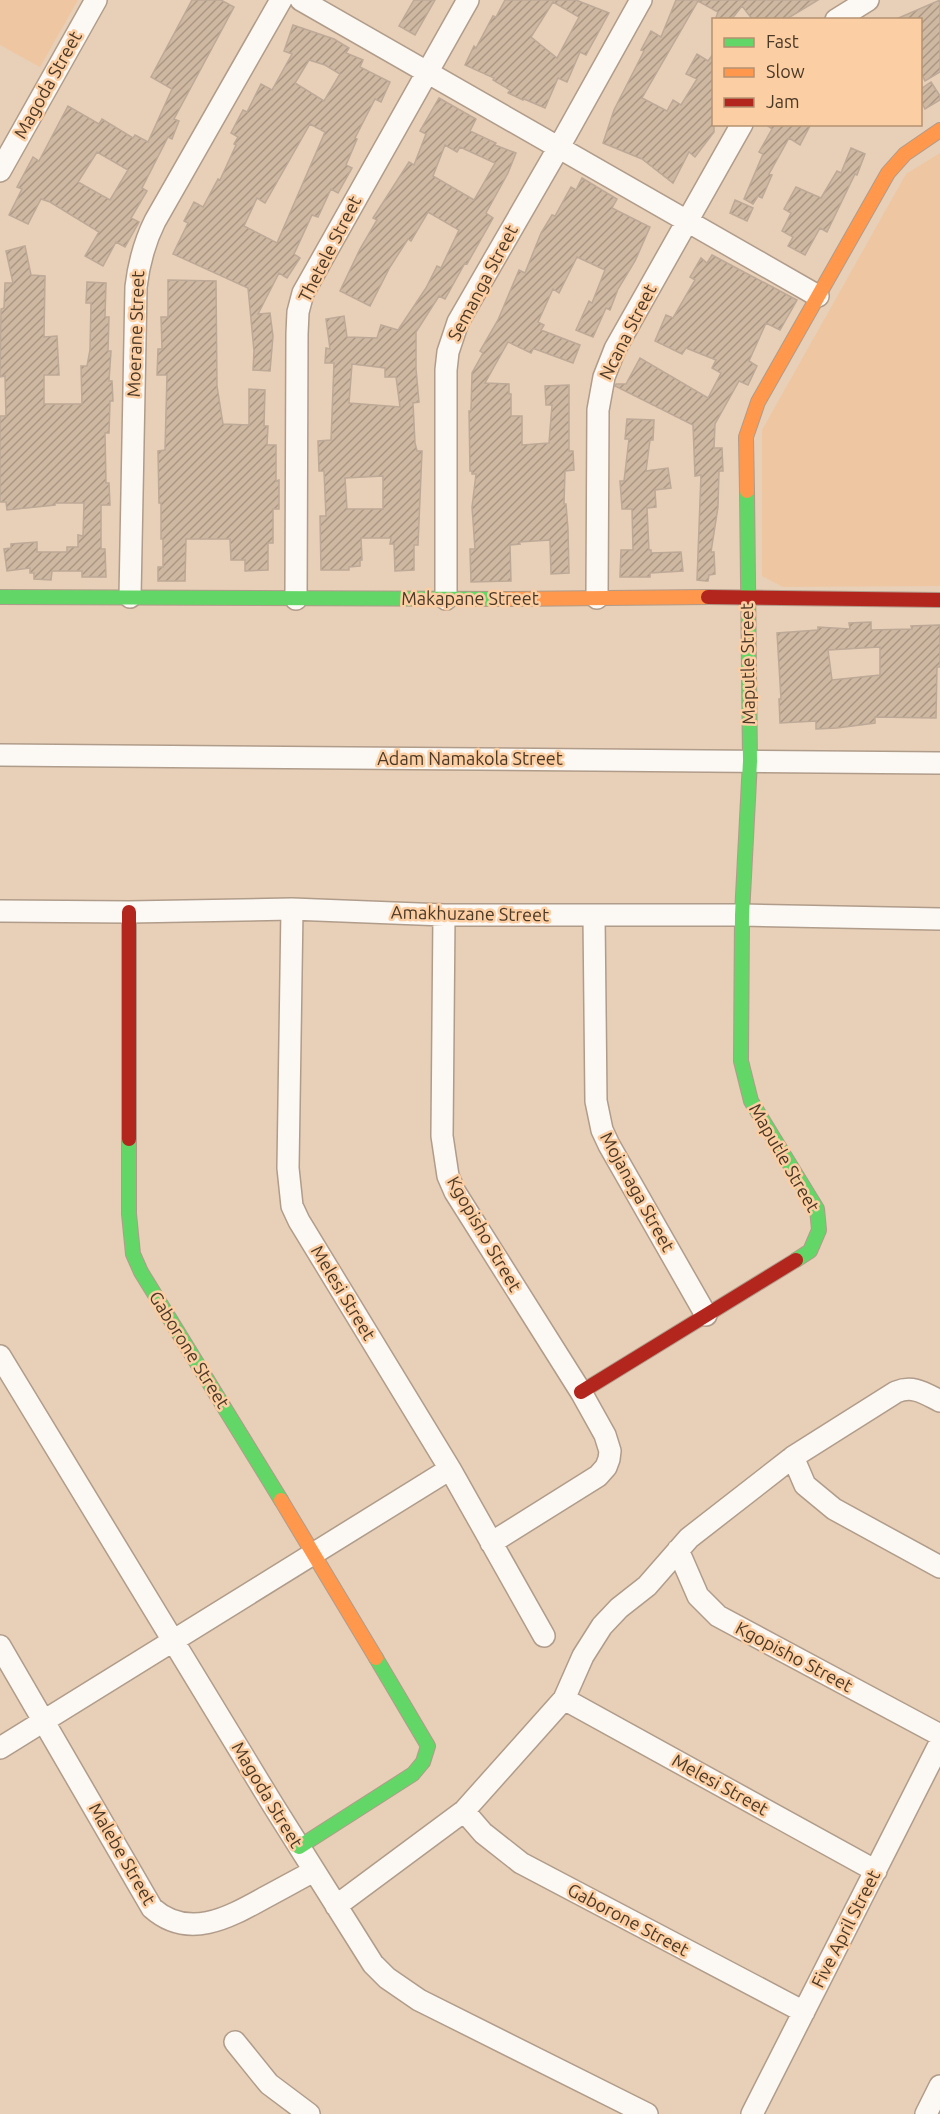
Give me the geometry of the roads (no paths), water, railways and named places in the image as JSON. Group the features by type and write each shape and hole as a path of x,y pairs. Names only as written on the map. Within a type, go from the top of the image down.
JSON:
{"street":[{"name":"Magoda Street","path":"0,171 96,0"},
{"name":"Moerane Street","path":"130,597 136,287 139,262 150,230 281,0"},
{"path":"301,0 818,296"},
{"name":"Thetele Street","path":"296,598 298,312 303,293 468,0"},
{"name":"Semanga Street","path":"446,599 448,352 458,322 641,0"},
{"path":"839,18 868,0"},
{"name":"Ncana Street","path":"597,598 599,392 615,350 741,126"},
{"name":"Maputle Street","path":"705,1315 810,1251 819,1230 817,1209 751,1101 745,1083 740,1042 742,915 750,761 746,436 758,402 888,173 912,147 940,130"},
{"name":"Makapane Street","path":"0,597 446,599 747,597 940,600"},
{"name":"Adam Namakola Street","path":"0,755 940,763"},
{"name":"Amakhuzane Street","path":"0,911 129,912 292,909 444,915 742,915 940,919"},
{"name":"Melesi Street","path":"292,909 288,1168 292,1206 450,1468 544,1636"},
{"name":"Gaborone Street","path":"129,912 129,1214 132,1254 428,1746 422,1765 413,1774 299,1847"},
{"name":"Kgopisho Street","path":"444,915 442,1136 448,1176 455,1192 581,1392 610,1451 606,1467 598,1476 491,1543"},
{"name":"Mojanaga Street","path":"594,916 596,1101 602,1130 705,1315"},
{"path":"581,1392 705,1315"},
{"name":"Magoda Street","path":"0,1356 299,1847 373,1964 387,1978 419,2000 647,2114"},
{"path":"336,1906 464,1810 564,1699 583,1656 597,1633 619,1608 647,1586 678,1550 710,1520 794,1457 876,1403 905,1388 914,1388 940,1401"},
{"path":"794,1457 806,1485 834,1509 940,1567"},
{"path":"0,1748 450,1468"},
{"name":"Kgopisho Street","path":"678,1550 698,1596 718,1616 940,1735"},
{"name":"Malebe Street","path":"0,1646 152,1908 167,1919 188,1924 209,1923 233,1915 314,1871"},
{"name":"Melesi Street","path":"564,1699 876,1870"},
{"name":"Five April Street","path":"752,2114 940,1743"},
{"name":"Gaborone Street","path":"464,1810 483,1833 521,1863 804,2012"},
{"path":"235,2042 269,2084 309,2114"},
{"path":"926,2114 940,2086"}]}
